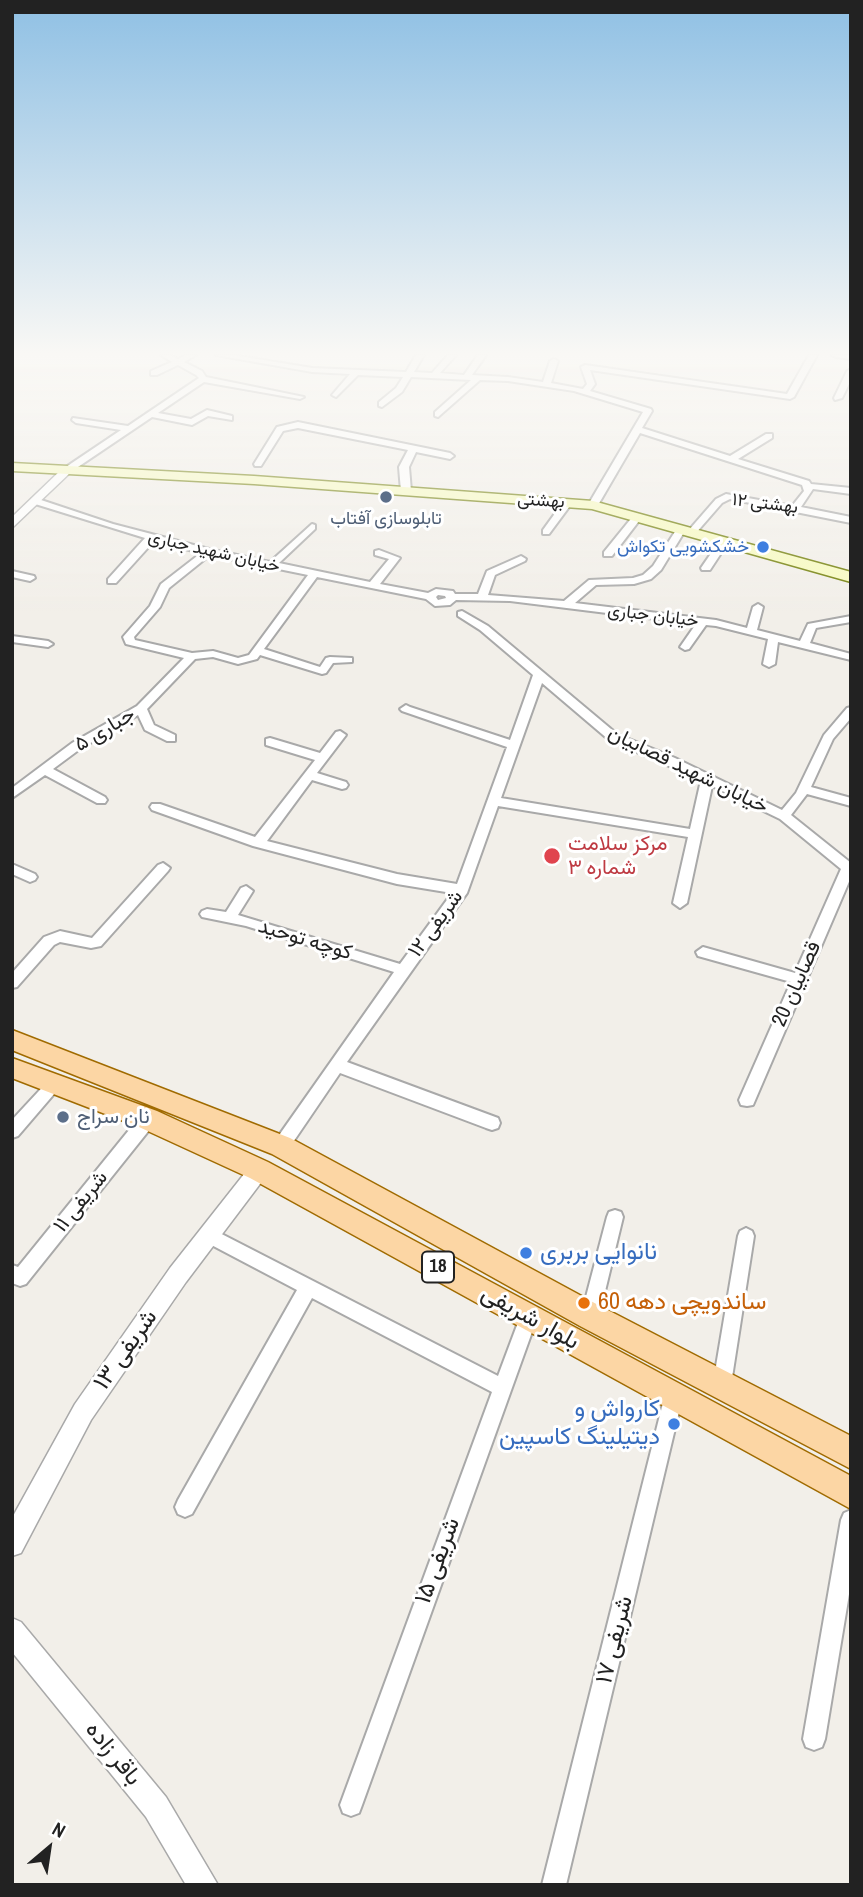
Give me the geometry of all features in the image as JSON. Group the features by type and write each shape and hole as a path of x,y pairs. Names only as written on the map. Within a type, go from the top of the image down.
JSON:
{"main road":[{"name":"بهشتی","path":"12,467 593,505 851,577"},
{"name":"بلوار شریفی","path":"12,1040 25,1063 55,1083 148,1119 259,1170 851,1493"},
{"name":"بلوار شریفی","path":"25,1063 281,1146 590,1316 851,1453"}],"street":[{"path":"12,524 66,471 104,444"},
{"path":"258,464 271,444"},
{"path":"387,444 450,456"},
{"path":"593,505 628,444"},
{"path":"682,444 807,483 808,491 796,508"},
{"path":"731,459 757,444"},
{"path":"407,491 404,467 413,449"},
{"path":"807,486 851,491"},
{"name":"بهشتی ۱۲","path":"687,531 719,501 729,496 851,520"},
{"name":"خیابان شهید جباری","path":"35,501 208,552 314,574 433,594 445,592 448,601"},
{"path":"547,532 567,503"},
{"path":"608,554 637,517"},
{"path":"271,566 312,527"},
{"path":"566,605 593,582 634,581 647,577 687,531"},
{"path":"112,581 152,537"},
{"path":"706,568 724,541"},
{"path":"208,552 159,592 155,607 128,637 130,642 192,656 213,654 238,661 253,657 314,574"},
{"path":"374,584 395,558 379,553"},
{"path":"482,597 491,573 521,559"},
{"path":"12,574 30,578"},
{"name":"خیابان جباری","path":"448,601 482,597 703,622 851,657"},
{"name":"خیابان شهید قصابیان","path":"448,601 613,737 671,761 783,816 850,869"},
{"path":"751,632 758,607"},
{"path":"804,644 812,626 851,619"},
{"path":"685,647 703,622"},
{"path":"769,664 774,637"},
{"path":"12,639 48,644"},
{"path":"259,650 322,671 330,660 348,660"},
{"name":"جباری ۵","path":"12,794 76,746 141,708 192,656"},
{"name":"شریفی ۱۲","path":"281,1146 462,890 539,675"},
{"path":"141,708 149,727 171,738"},
{"path":"406,709 513,745"},
{"path":"783,816 804,789 828,738 851,710"},
{"path":"258,843 340,735"},
{"path":"270,742 323,758"},
{"path":"45,770 101,800"},
{"path":"310,775 342,785"},
{"path":"680,903 707,780"},
{"path":"804,789 851,802"},
{"path":"495,801 695,834"},
{"path":"156,807 258,843 397,879 462,890"},
{"path":"12,983 55,938 60,936 96,942 163,868"},
{"path":"12,869 30,877"},
{"name":"قصابیان 20","path":"747,1100 798,979 850,869"},
{"path":"229,918 246,891"},
{"name":"کوچه توحید","path":"207,914 229,918 403,970"},
{"path":"703,952 798,979"},
{"path":"337,1065 492,1124"},
{"path":"12,1131 55,1083"},
{"name":"شریفی ۱۱","path":"15,1280 148,1119"},
{"name":"شریفی ۱۳","path":"12,1544 83,1412 178,1275 259,1170"},
{"path":"590,1316 615,1217"},
{"path":"208,1235 501,1387"},
{"path":"722,1384 746,1236"},
{"path":"186,1507 308,1287"},
{"name":"شریفی ۱۵","path":"351,1804 528,1318"},
{"name":"شریفی ۱۷","path":"554,1885 674,1395"},
{"path":"814,1739 851,1520"},
{"name":"باقر زاده","path":"12,1631 156,1807 203,1885"}],"place":[{"name":"تابلوسازی آفتاب","path":"386,497"},
{"name":"خشکشویی تکواش","path":"763,547"},
{"name":"مرکز سلامت شماره ۳","path":"552,856"},
{"name":"نان سراج","path":"63,1117"},
{"name":"نانوایی بربری","path":"526,1253"},
{"name":"ساندویچی دهه 60","path":"584,1303"},
{"name":"کارواش و دیتیلینگ کاسپین","path":"674,1424"}]}
